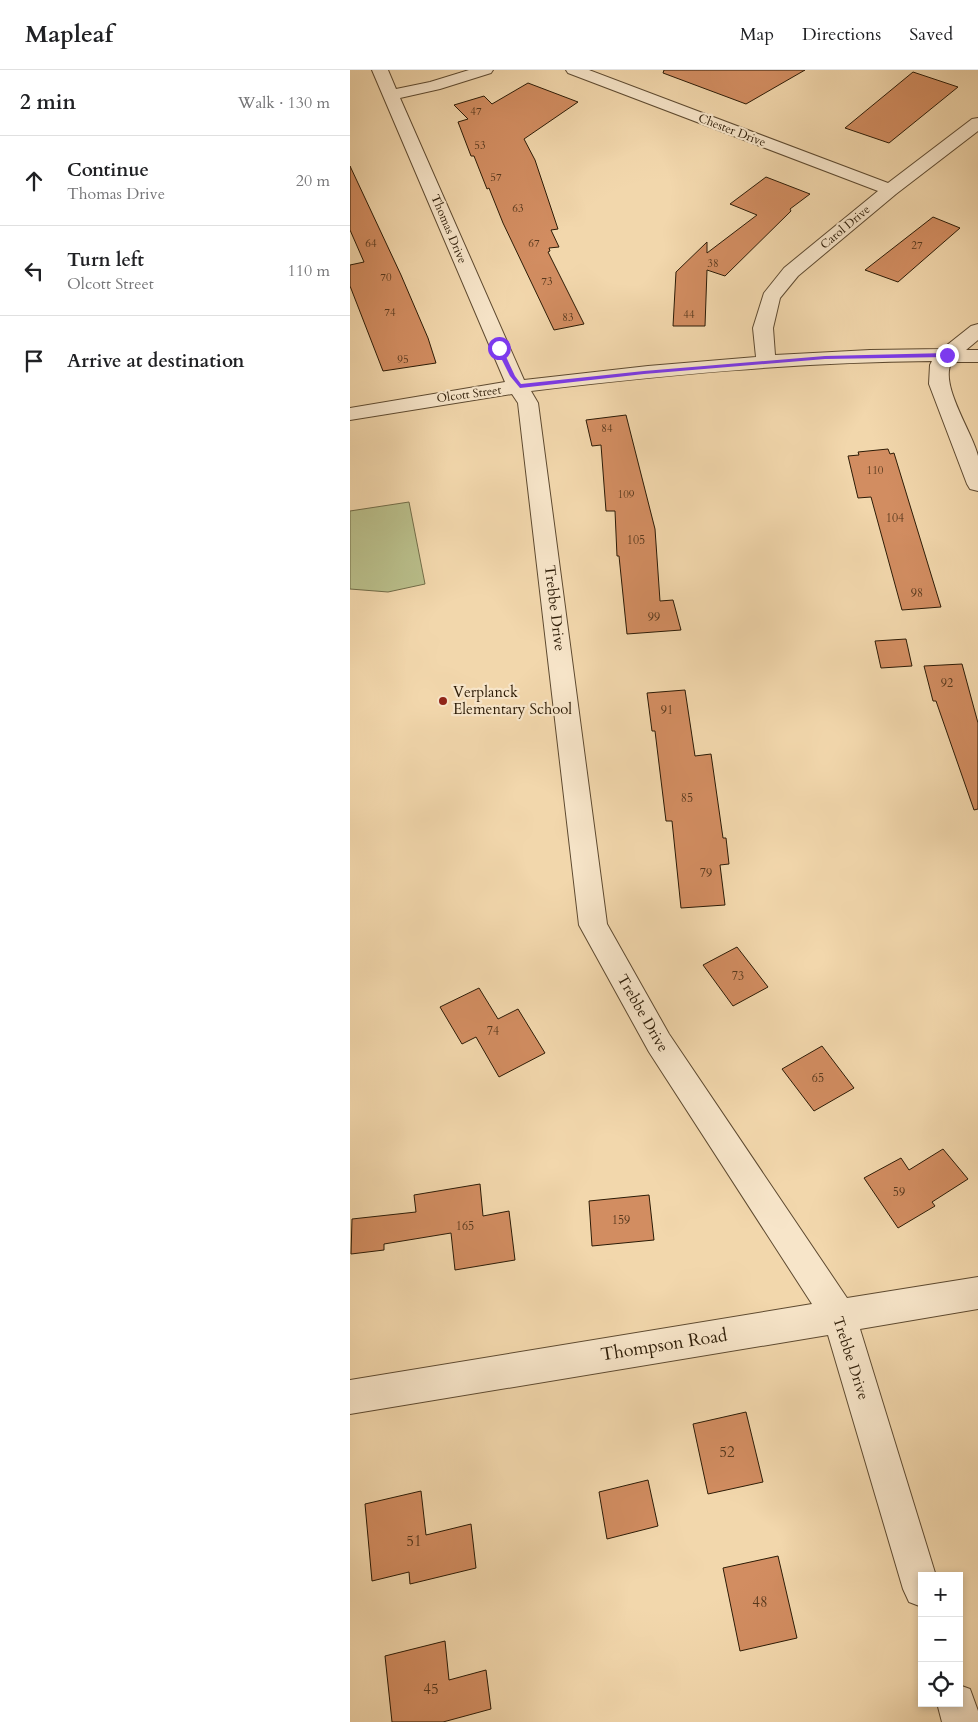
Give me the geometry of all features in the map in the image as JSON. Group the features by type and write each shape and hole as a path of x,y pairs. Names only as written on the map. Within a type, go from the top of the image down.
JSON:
{"street":[{"name":"Thomas Drive","path":"380,70 499,348 512,376 520,386"},
{"path":"391,95 434,86 485,70"},
{"name":"Chester Drive","path":"574,70 890,190"},
{"name":"Carol Drive","path":"766,362 763,328 771,297 791,272 890,190 978,123"},
{"path":"978,330 947,355 940,365 939,384 978,484"},
{"name":"Olcott Street","path":"350,414 520,386 644,372 825,358 978,356"},
{"name":"Trebbe Drive","path":"520,386 528,402 531,417 593,925 659,1043 840,1316 918,1575"},
{"name":"Thompson Road","path":"350,1397 978,1293"},
{"path":"957,1707 962,1722"}],"green space":[{"path":"409,502 425,584 388,592 350,589 350,511"}],"building":[{"path":"664,70 805,70 746,104 663,73"},
{"path":"913,72 958,87 889,143 845,128"},
{"path":"528,83 578,102 524,139 535,160 558,229 551,230 559,247 549,248 550,251 548,252 584,324 554,330 503,223 489,188 487,189 474,156 471,156 458,122 468,119 454,105 484,96 492,104"},
{"path":"350,166 401,275 428,338 436,363 383,371 350,286 350,265 364,262 350,230"},
{"path":"766,177 810,194 790,209 791,211 725,276 707,270 705,326 673,326 676,272 707,242 707,253 757,215 730,204"},
{"path":"933,217 960,228 898,282 865,270"},
{"path":"626,415 655,529 660,601 673,600 681,630 627,634 619,556 617,556 615,511 606,511 601,445 592,446 586,420"},
{"path":"888,449 890,454 894,453 941,607 902,610 871,497 858,498 848,456 859,455 858,452"},
{"path":"906,639 912,666 881,668 875,641"},
{"path":"962,664 978,723 978,809 974,810 936,701 933,701 924,666"},
{"path":"685,690 695,756 711,754 723,838 726,838 729,864 720,865 725,905 681,908 672,821 666,821 655,731 652,731 647,693"},
{"path":"737,947 768,987 733,1006 703,965"},
{"path":"479,988 498,1019 518,1009 545,1053 499,1077 476,1037 462,1044 440,1007"},
{"path":"822,1046 854,1088 814,1111 782,1069"},
{"path":"943,1149 968,1179 932,1202 935,1206 898,1228 864,1178 901,1158 909,1170"},
{"path":"480,1184 483,1216 509,1211 515,1260 455,1270 451,1233 384,1244 384,1250 351,1254 352,1219 416,1212 414,1195"},
{"path":"649,1195 654,1240 592,1246 589,1201"},
{"path":"746,1412 763,1482 708,1494 693,1424"},
{"path":"648,1480 658,1526 607,1539 599,1492"},
{"path":"421,1491 426,1535 471,1524 476,1568 410,1584 409,1572 372,1581 365,1504"},
{"path":"778,1556 797,1638 740,1651 723,1568"},
{"path":"445,1641 449,1680 486,1670 491,1709 443,1722 392,1722 385,1656"}],"place":[{"name":"Verplanck Elementary School","path":"443,701"}],"route":[{"path":"499,348 512,376 520,386 644,372 766,362 891,355 947,355"}]}
